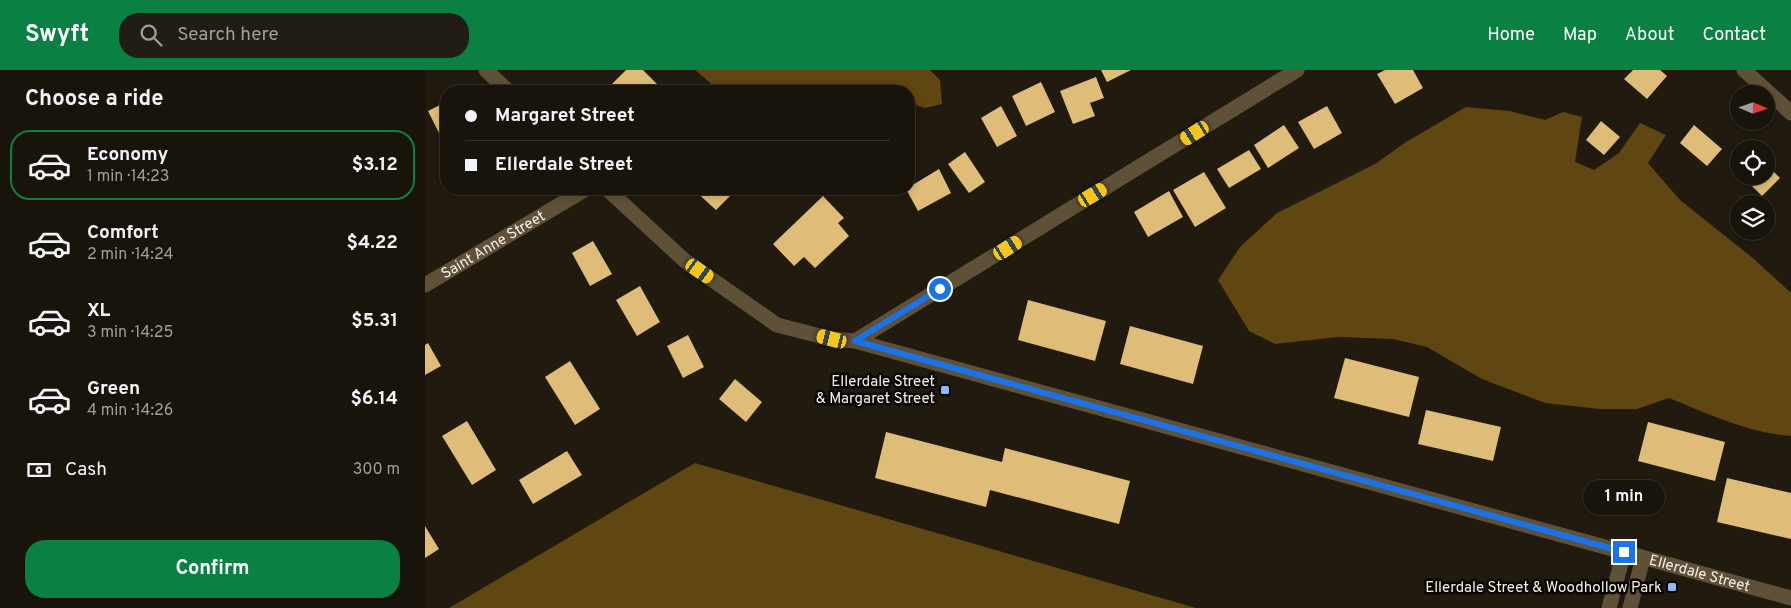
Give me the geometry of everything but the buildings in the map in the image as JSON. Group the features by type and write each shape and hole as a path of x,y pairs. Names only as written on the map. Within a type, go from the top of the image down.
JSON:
{"street":[{"path":"487,70 502,85"},
{"path":"855,341 1297,70"},
{"path":"1744,70 1791,113"},
{"name":"Saint Anne Street","path":"425,285 576,195"},
{"name":"Ellerdale Street","path":"614,195 684,260 777,325 832,339 855,341 1791,598"},
{"path":"1609,608 1624,552"},
{"path":"1630,608 1643,558"}],"shaded area":[{"path":"695,70 930,70 940,80 942,104 925,108 915,105 915,85 713,85"},
{"path":"1466,107 1509,111 1545,120 1563,112 1582,117 1575,162 1594,170 1619,153 1640,123 1666,135 1648,163 1680,200 1754,259 1791,293 1791,436 1744,427 1669,398 1637,409 1600,409 1545,403 1482,379 1427,347 1393,339 1338,337 1275,344 1249,331 1218,280 1240,247 1277,213 1375,164 1406,142"},
{"path":"695,463 1196,608 449,608"}],"place":[{"name":"Ellerdale Street & Margaret Street","path":"945,390"},
{"name":"Ellerdale Street & Woodhollow Park","path":"1672,587"}],"route":[{"path":"940,289 855,341 1624,552"}]}
